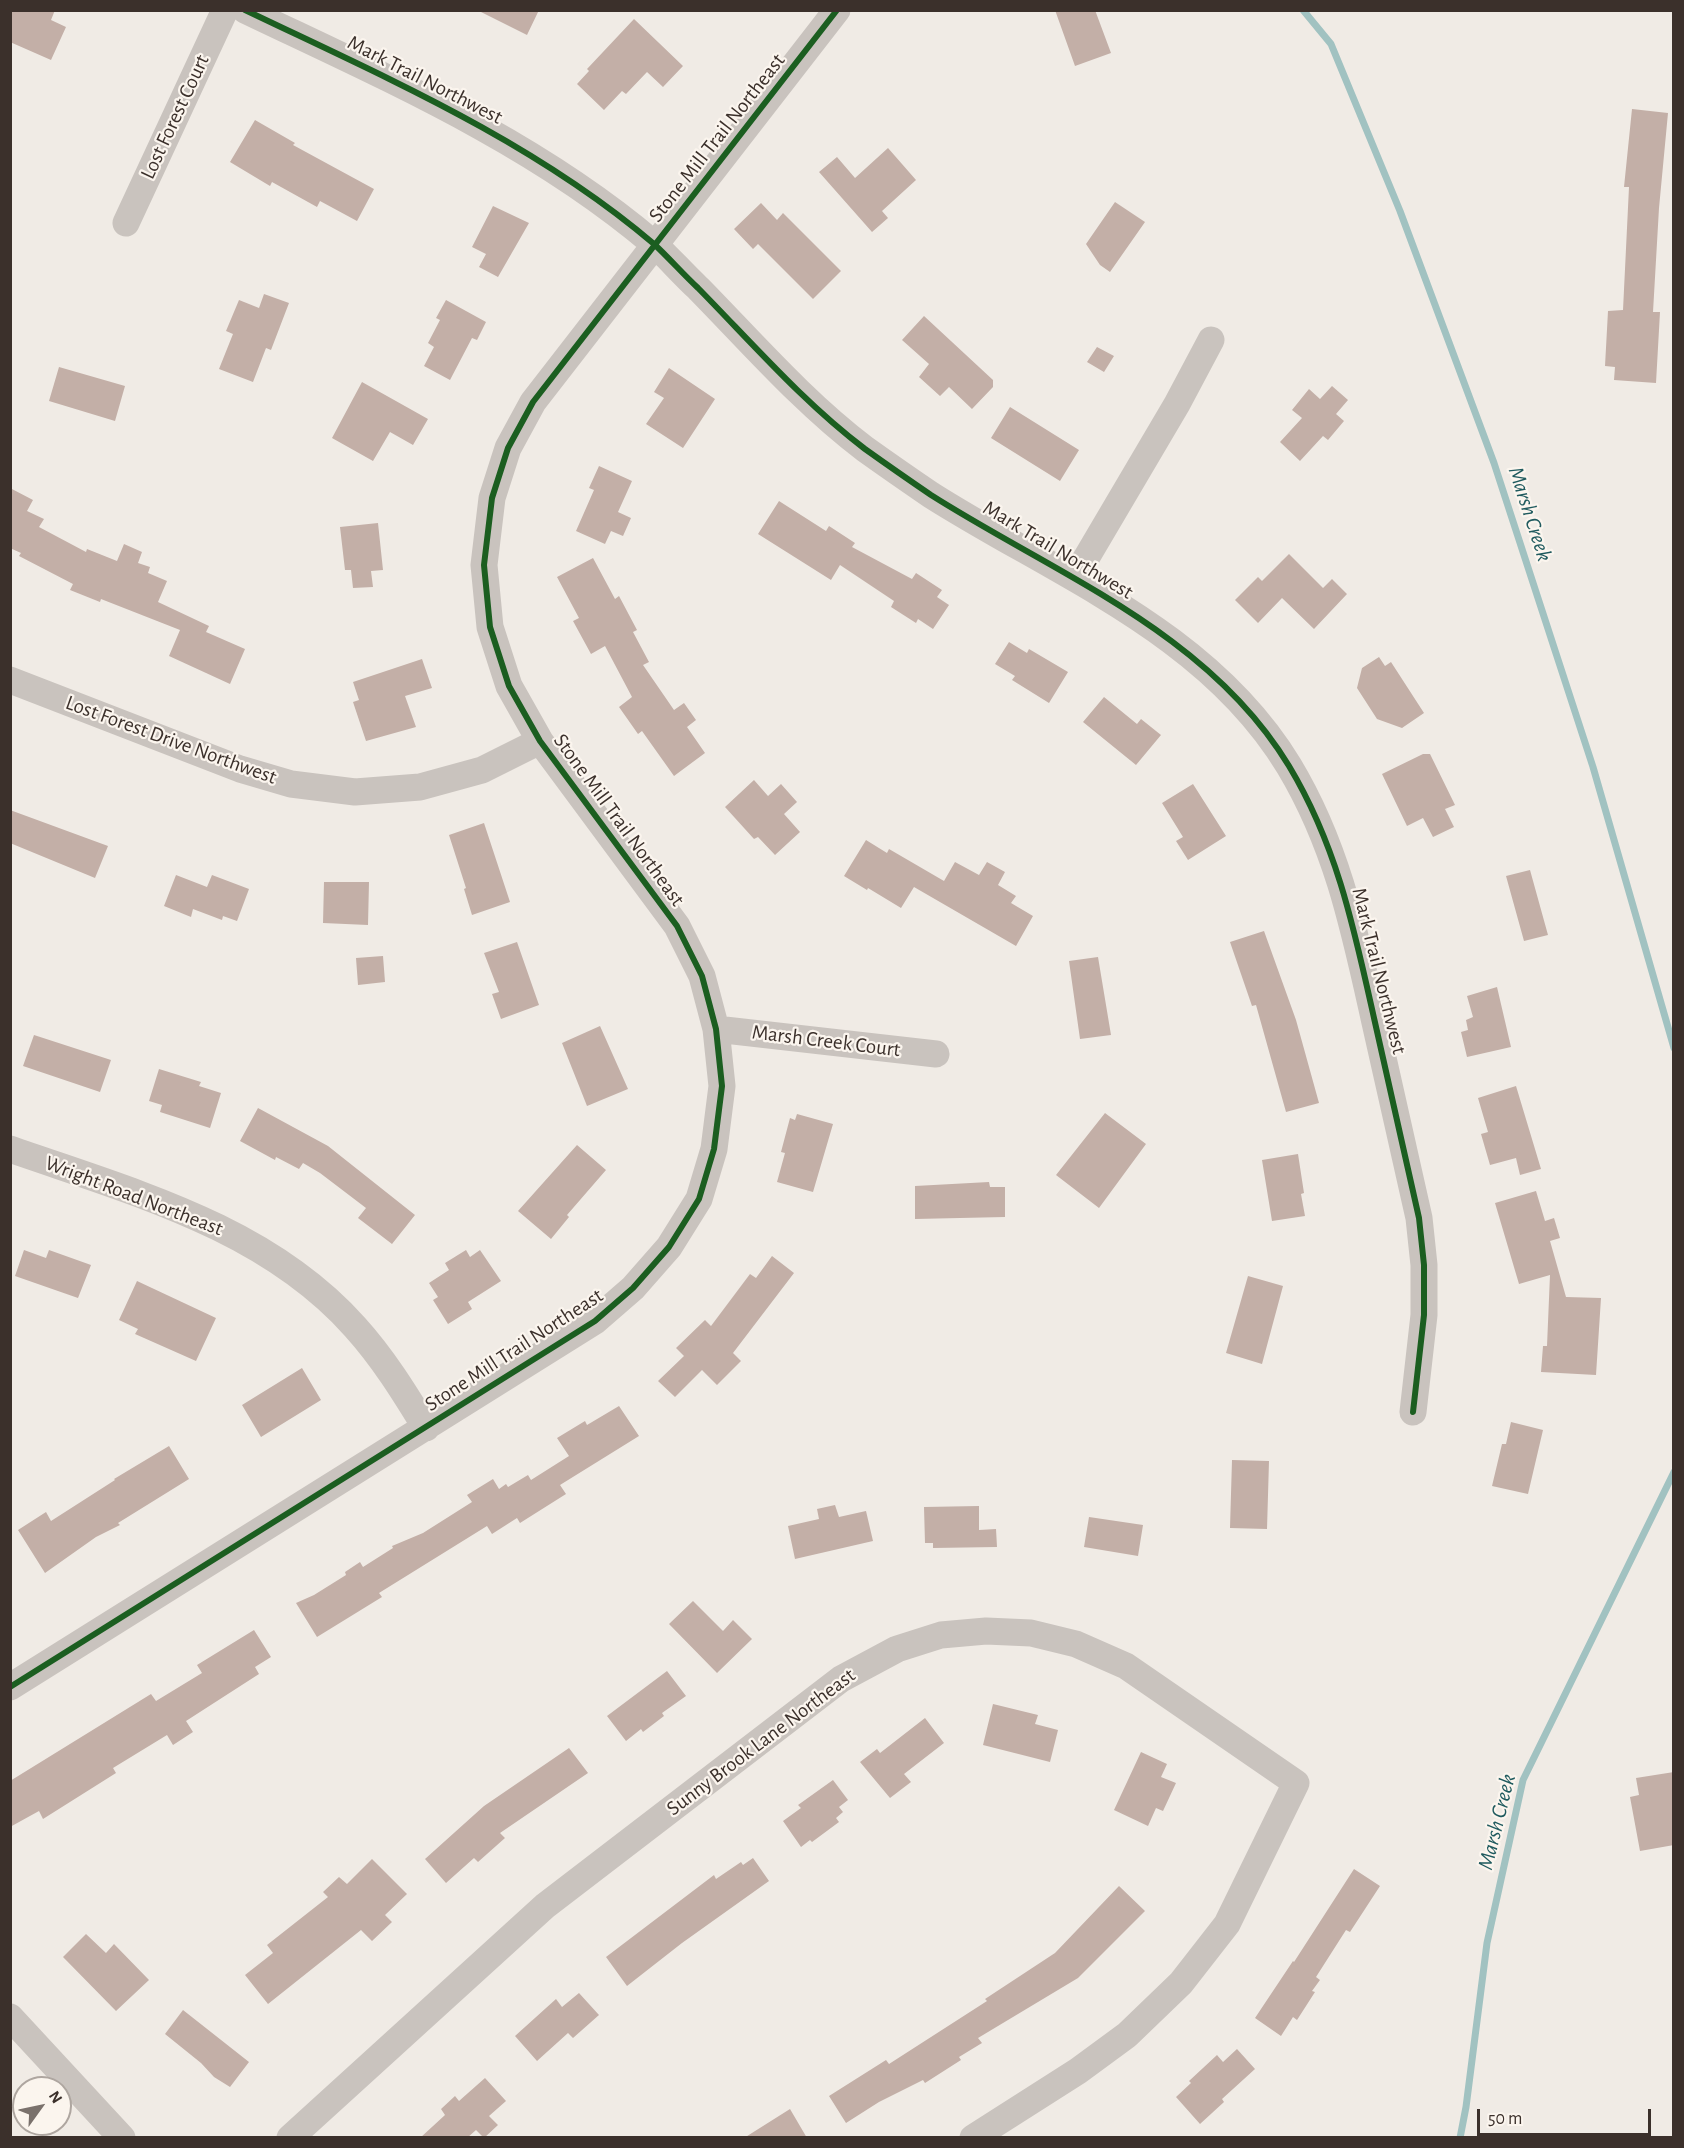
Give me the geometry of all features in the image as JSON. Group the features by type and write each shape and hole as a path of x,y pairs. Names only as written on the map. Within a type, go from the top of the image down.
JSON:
{"street":[{"name":"Lost Forest Court","path":"126,223 225,10"},
{"name":"Mark Trail Northwest","path":"245,10 424,95 489,129 574,183 655,245 805,397 862,446 931,495 1075,577 1171,639 1233,695 1265,733 1289,767 1327,841 1350,912 1419,1218 1424,1265 1424,1315 1413,1412"},
{"name":"Stone Mill Trail Northeast","path":"10,1687 595,1321 633,1288 669,1246 699,1199 714,1149 722,1086 716,1029 702,976 677,926 540,741 509,686 490,627 484,565 492,498 508,448 533,402 837,10"},
{"path":"1075,577 1177,404 1211,339"},
{"name":"Lost Forest Drive Northwest","path":"10,680 240,769 291,784 355,792 420,787 472,773 540,741"},
{"name":"Marsh Creek Court","path":"716,1029 936,1054"},
{"name":"Wright Road Northeast","path":"10,1149 182,1210 259,1247 309,1283 355,1326 394,1375 426,1428"},
{"name":"Sunny Brook Lane Northeast","path":"290,2138 554,1899 841,1679 897,1649 940,1635 986,1631 1020,1633 1076,1644 1125,1666 1296,1783 1227,1924 1181,1983 1127,2035 1078,2071 973,2138"},
{"path":"10,2017 122,2138"}],"building":[{"path":"10,10 55,10 51,20 66,27 51,60 10,42"},
{"path":"477,10 539,10 527,35"},
{"path":"1055,10 1095,10 1111,53 1075,66"},
{"path":"634,19 683,66 663,87 647,72 626,94 622,91 604,110 577,84 589,71 587,69"},
{"path":"1632,109 1668,113 1659,208 1653,312 1660,312 1656,383 1614,380 1615,367 1605,366 1608,311 1623,310 1629,187 1624,187"},
{"path":"255,120 295,143 293,145 374,189 357,221 320,201 317,207 272,182 270,186 230,162"},
{"path":"888,148 916,180 882,211 888,218 872,232 819,172 837,157 855,178"},
{"path":"1115,202 1145,222 1110,272 1100,265 1086,244"},
{"path":"761,203 777,220 783,213 841,271 813,299 758,244 753,249 734,229"},
{"path":"493,206 529,223 498,277 479,267 486,254 472,247"},
{"path":"264,294 289,303 271,350 266,348 253,382 219,369 233,334 226,331 239,300 259,308"},
{"path":"446,300 486,322 477,340 472,338 450,380 424,366 434,347 428,343 440,320 436,318"},
{"path":"924,316 993,380 993,387 972,409 949,387 940,396 919,377 929,364 902,340"},
{"path":"1097,347 1114,356 1104,372 1087,362"},
{"path":"59,367 125,386 115,421 49,401"},
{"path":"669,368 715,399 683,448 646,424 664,398 654,392"},
{"path":"362,382 428,419 413,445 390,432 373,461 332,438"},
{"path":"1332,386 1348,400 1336,414 1344,421 1328,440 1323,436 1300,461 1280,442 1302,418 1292,410 1309,389 1320,399"},
{"path":"1010,407 1079,450 1060,481 991,438"},
{"path":"599,466 632,481 618,512 631,518 623,536 611,531 605,544 576,531 594,490 589,488"},
{"path":"10,488 33,500 27,511 44,519 39,527 86,552 87,549 117,561 124,544 142,552 138,563 150,567 148,573 167,581 158,602 209,626 206,632 245,649 230,684 169,656 180,630 101,599 100,602 70,590 73,584 19,556 21,553 10,548"},
{"path":"779,501 826,531 829,526 855,543 852,547 912,579 916,573 942,590 937,597 949,605 933,629 918,619 916,623 891,607 894,601 840,565 831,580 758,534"},
{"path":"378,523 383,570 371,571 373,587 353,588 351,570 345,570 340,527"},
{"path":"1289,554 1323,588 1332,579 1347,594 1314,629 1282,598 1258,623 1235,600 1258,577 1262,581"},
{"path":"593,558 615,599 619,596 637,630 633,632 649,662 643,665 674,710 684,703 696,720 687,727 705,753 674,776 642,731 638,734 619,707 632,697 605,646 591,654 573,621 579,618 557,577"},
{"path":"1009,642 1027,653 1029,649 1068,672 1049,703 1012,680 1015,676 995,664"},
{"path":"1379,657 1385,666 1391,662 1424,713 1402,728 1377,719 1357,688 1362,668"},
{"path":"422,659 432,688 405,696 416,727 366,741 353,702 359,700 353,682"},
{"path":"1104,697 1137,724 1141,719 1161,735 1136,765 1083,722"},
{"path":"1423,754 1430,754 1455,805 1445,809 1454,827 1433,837 1423,818 1407,826 1382,774"},
{"path":"754,780 768,796 781,784 797,802 784,814 800,832 775,855 758,837 754,839 725,807"},
{"path":"1193,784 1226,836 1188,860 1176,841 1183,837 1162,803"},
{"path":"10,810 108,846 95,878 10,843"},
{"path":"484,823 510,902 472,915 449,835"},
{"path":"866,840 887,853 889,849 944,881 955,862 979,875 987,862 1005,872 998,885 1016,896 1011,903 1033,916 1016,946 914,887 901,908 844,876"},
{"path":"1530,870 1548,935 1524,941 1506,876"},
{"path":"176,875 207,887 212,875 249,889 237,921 223,916 222,920 193,909 191,917 164,906"},
{"path":"324,882 369,882 368,925 323,923"},
{"path":"1264,931 1296,1020 1319,1103 1286,1112 1256,1005 1252,1006 1230,942"},
{"path":"517,942 539,1005 501,1019 492,994 499,992 484,953"},
{"path":"383,956 385,982 358,985 356,958"},
{"path":"1098,957 1111,1035 1080,1039 1069,961"},
{"path":"1497,987 1511,1047 1467,1057 1461,1032 1468,1030 1466,1020 1473,1017 1467,996"},
{"path":"600,1026 628,1089 587,1106 562,1043"},
{"path":"34,1035 111,1060 100,1092 23,1066"},
{"path":"159,1069 201,1082 199,1086 221,1093 210,1128 160,1112 162,1105 149,1101"},
{"path":"1516,1086 1541,1169 1520,1175 1516,1158 1490,1165 1481,1134 1488,1132 1478,1098"},
{"path":"258,1108 328,1146 415,1215 392,1244 358,1218 366,1208 320,1173 303,1163 299,1169 276,1157 275,1160 240,1141"},
{"path":"1105,1113 1146,1144 1099,1208 1056,1175"},
{"path":"797,1114 833,1124 813,1192 777,1182 785,1153 781,1152 790,1118 795,1120"},
{"path":"577,1145 606,1170 567,1215 569,1217 551,1239 518,1211"},
{"path":"1298,1154 1305,1216 1272,1221 1262,1160"},
{"path":"989,1182 990,1187 1005,1187 1005,1217 915,1219 915,1186"},
{"path":"1536,1191 1545,1221 1554,1218 1560,1238 1550,1241 1566,1297 1601,1298 1596,1375 1541,1372 1543,1346 1547,1346 1550,1275 1519,1284 1495,1203"},
{"path":"24,1250 46,1258 49,1250 91,1265 78,1298 15,1276"},
{"path":"466,1250 470,1257 480,1250 501,1281 468,1302 472,1309 448,1324 433,1300 438,1297 429,1283 449,1270 445,1263"},
{"path":"772,1256 794,1273 733,1353 741,1361 717,1385 702,1370 675,1397 658,1381 684,1356 676,1348 705,1320 711,1326 750,1274 756,1278"},
{"path":"1248,1276 1283,1286 1262,1364 1226,1353"},
{"path":"137,1281 216,1318 196,1361 135,1334 138,1329 119,1320"},
{"path":"302,1368 321,1400 261,1437 242,1405"},
{"path":"619,1406 639,1436 560,1485 566,1494 520,1523 517,1518 492,1534 487,1526 379,1593 382,1597 317,1637 296,1603 314,1595 346,1575 345,1572 360,1562 363,1567 393,1548 392,1546 423,1533 472,1502 467,1495 493,1479 499,1489 506,1484 508,1487 528,1475 531,1480 569,1456 557,1438 585,1421 587,1425"},
{"path":"1511,1422 1543,1430 1528,1494 1492,1486 1502,1444 1506,1444"},
{"path":"169,1446 189,1479 118,1523 120,1525 96,1537 45,1573 18,1530 46,1512 51,1521"},
{"path":"1232,1460 1269,1461 1267,1529 1230,1528"},
{"path":"835,1505 839,1517 866,1511 873,1541 795,1559 788,1526 819,1519 817,1509"},
{"path":"979,1506 979,1530 996,1529 997,1547 933,1548 933,1543 925,1543 924,1507"},
{"path":"1089,1517 1143,1525 1138,1556 1084,1547"},
{"path":"693,1601 723,1631 733,1620 752,1639 717,1673 669,1624"},
{"path":"254,1630 271,1657 255,1667 259,1674 186,1721 193,1732 173,1745 167,1735 113,1768 116,1773 43,1819 39,1811 10,1827 10,1781 151,1694 156,1701 202,1673 197,1665"},
{"path":"667,1671 686,1696 662,1713 664,1716 643,1732 641,1729 626,1741 607,1716"},
{"path":"993,1704 1038,1715 1035,1724 1058,1730 1050,1762 983,1745"},
{"path":"925,1718 944,1743 904,1774 911,1782 890,1798 860,1762 877,1749 880,1753"},
{"path":"569,1748 588,1773 500,1833 505,1838 478,1862 474,1858 446,1883 425,1859 484,1806"},
{"path":"1141,1752 1167,1764 1161,1777 1176,1783 1163,1811 1156,1808 1148,1826 1114,1810"},
{"path":"1674,1772 1674,1845 1640,1851 1630,1797 1639,1795 1636,1778"},
{"path":"833,1780 848,1800 839,1807 843,1812 836,1818 839,1822 812,1842 810,1840 801,1847 783,1821 801,1808 798,1805"},
{"path":"753,1858 769,1881 682,1943 627,1986 606,1957 714,1875 716,1879 741,1862 743,1865"},
{"path":"372,1859 407,1894 385,1915 392,1922 372,1941 361,1930 268,2004 245,1975 273,1953 267,1945 328,1897 323,1892 339,1877 347,1884"},
{"path":"1354,1869 1380,1886 1350,1932 1346,1930 1316,1977 1320,1980 1312,1991 1315,1992 1297,2020 1293,2017 1281,2036 1255,2018"},
{"path":"1119,1886 1145,1911 1078,1978 978,2038 982,2043 959,2057 961,2060 925,2083 923,2080 879,2102 846,2123 829,2096 886,2060 889,2064 987,2001 985,1999 1055,1953"},
{"path":"86,1934 106,1953 114,1944 149,1980 116,2011 63,1957"},
{"path":"579,1993 599,2015 573,2038 568,2033 537,2061 515,2036 556,1999 562,2007"},
{"path":"183,2010 249,2062 230,2087 214,2077 201,2063 165,2034"},
{"path":"1237,2049 1255,2069 1222,2099 1224,2102 1200,2124 1176,2097 1191,2083 1189,2081 1217,2055 1223,2062"},
{"path":"485,2078 506,2101 489,2116 498,2125 484,2138 476,2130 467,2138 420,2138 445,2115 441,2109 455,2096 459,2101"},
{"path":"790,2109 807,2138 744,2138"}],"waterway":[{"name":"Marsh Creek","path":"1303,10 1331,44 1400,211 1494,463 1593,767 1674,1048"},
{"name":"Marsh Creek","path":"1460,2138 1487,1943 1523,1780 1674,1472"}],"cycle path":[{"path":"245,10 457,114 509,143 608,207 654,244 800,392 865,449 931,495 1127,610 1173,642 1217,678 1256,719 1289,766 1320,826 1342,888 1367,985 1419,1218 1424,1265 1424,1315 1413,1412"},
{"path":"10,1687 595,1321 633,1288 669,1247 699,1199 714,1149 722,1086 716,1029 702,976 677,926 540,741 509,686 490,627 484,565 492,498 508,448 533,402 837,10"}]}
